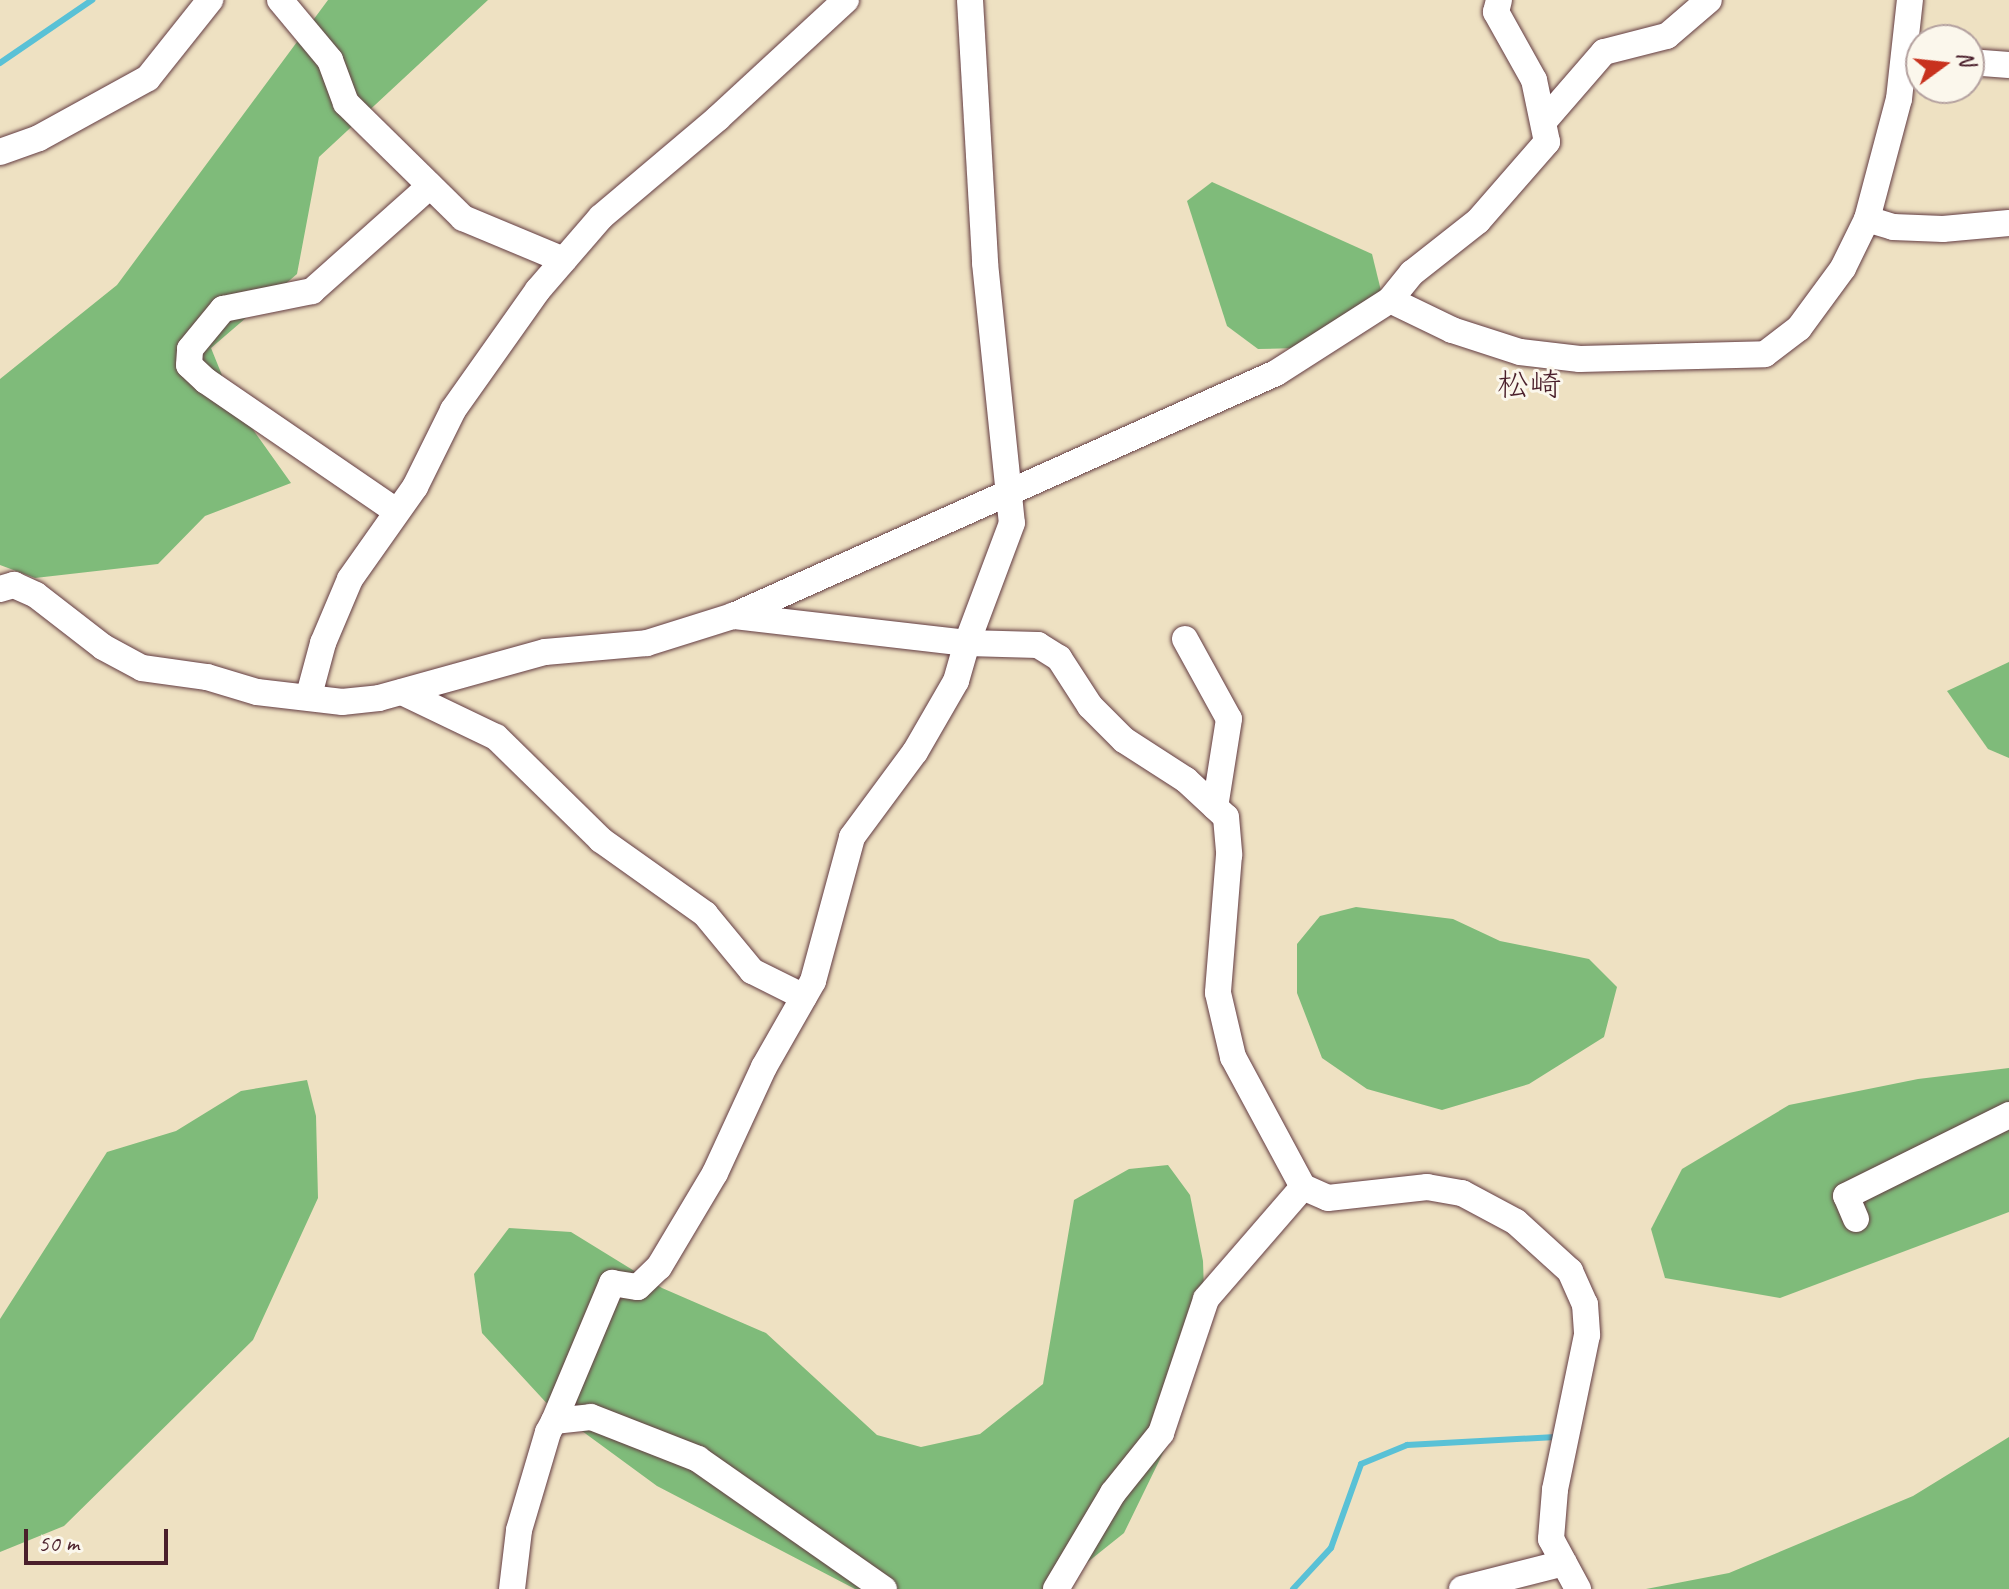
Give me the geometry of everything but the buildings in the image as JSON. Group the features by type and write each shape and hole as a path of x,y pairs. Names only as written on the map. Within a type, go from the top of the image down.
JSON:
{"street":[{"path":"0,152 39,138 148,78 210,0"},
{"path":"280,0 330,60 346,103 463,218 564,260"},
{"path":"512,1589 531,1481 612,1283 638,1287 659,1267 715,1173 764,1067 813,981 852,837 915,752 956,681 967,643 1005,548 1012,523 985,263 970,0"},
{"path":"1545,120 1604,52 1667,36 1709,0"},
{"path":"1910,0 1911,24"},
{"path":"309,695 323,643 350,579 396,511 486,359 601,217 718,118 833,3"},
{"path":"0,589 14,585 36,595 103,647 142,668 207,677 257,692 309,695 342,702 402,692 545,652 647,643 733,616 1276,373 1390,300 1412,273 1478,221 1528,170 1547,142 1545,120 1534,80 1494,4"},
{"path":"1985,63 2009,65"},
{"path":"1390,300 1452,330 1520,352 1580,359 1765,354 1799,328 1843,268 1867,219 1905,89"},
{"path":"396,511 206,381 189,365 190,349 223,309 312,291 430,186"},
{"path":"1867,219 1893,227 1943,229 2009,223"},
{"path":"733,616 967,643 1038,645 1059,658 1090,706 1124,740 1186,780 1226,817 1229,855 1218,993 1233,1057 1303,1187 1328,1198 1427,1187 1462,1193 1516,1222 1570,1271 1585,1304 1587,1335 1555,1490 1551,1539 1578,1589"},
{"path":"1185,639 1229,719 1215,807"},
{"path":"402,692 496,737 601,840 705,914 752,971 804,997"},
{"path":"1856,1219 1846,1196 2009,1115"},
{"path":"1056,1589 1113,1493 1161,1433 1206,1299 1303,1187"},
{"path":"554,1421 591,1417 698,1459 884,1589"},
{"path":"1462,1589 1564,1563"}],"green space":[{"path":"328,0 488,0 319,157 297,274 211,348 232,400 291,483 205,516 158,564 35,578 0,565 0,379 117,285"},
{"path":"1212,182 1372,254 1384,303 1338,347 1258,349 1227,326 1187,201"},
{"path":"2009,662 2009,758 1988,749 1947,691"},
{"path":"1356,907 1453,919 1500,941 1589,959 1617,987 1604,1037 1529,1084 1442,1110 1367,1089 1322,1058 1297,993 1297,944 1320,916"},
{"path":"2009,1068 2009,1212 1780,1298 1665,1278 1651,1229 1682,1169 1789,1105 1918,1079"},
{"path":"307,1080 316,1116 318,1198 253,1340 64,1526 0,1552 0,1319 107,1152 176,1131 241,1091"},
{"path":"1168,1165 1190,1195 1203,1261 1205,1322 1180,1418 1124,1533 1054,1589 855,1589 657,1486 552,1409 482,1333 474,1274 509,1228 571,1232 662,1288 766,1333 877,1435 921,1447 980,1434 1043,1384 1074,1200 1129,1169"},
{"path":"2009,1437 2009,1589 1646,1589 1729,1573 1913,1496"}],"waterway":[{"path":"0,63 92,0"},
{"path":"1293,1589 1331,1548 1361,1464 1407,1445 1556,1437"}],"district":[{"name":"松崎","path":"1529,385"}]}
